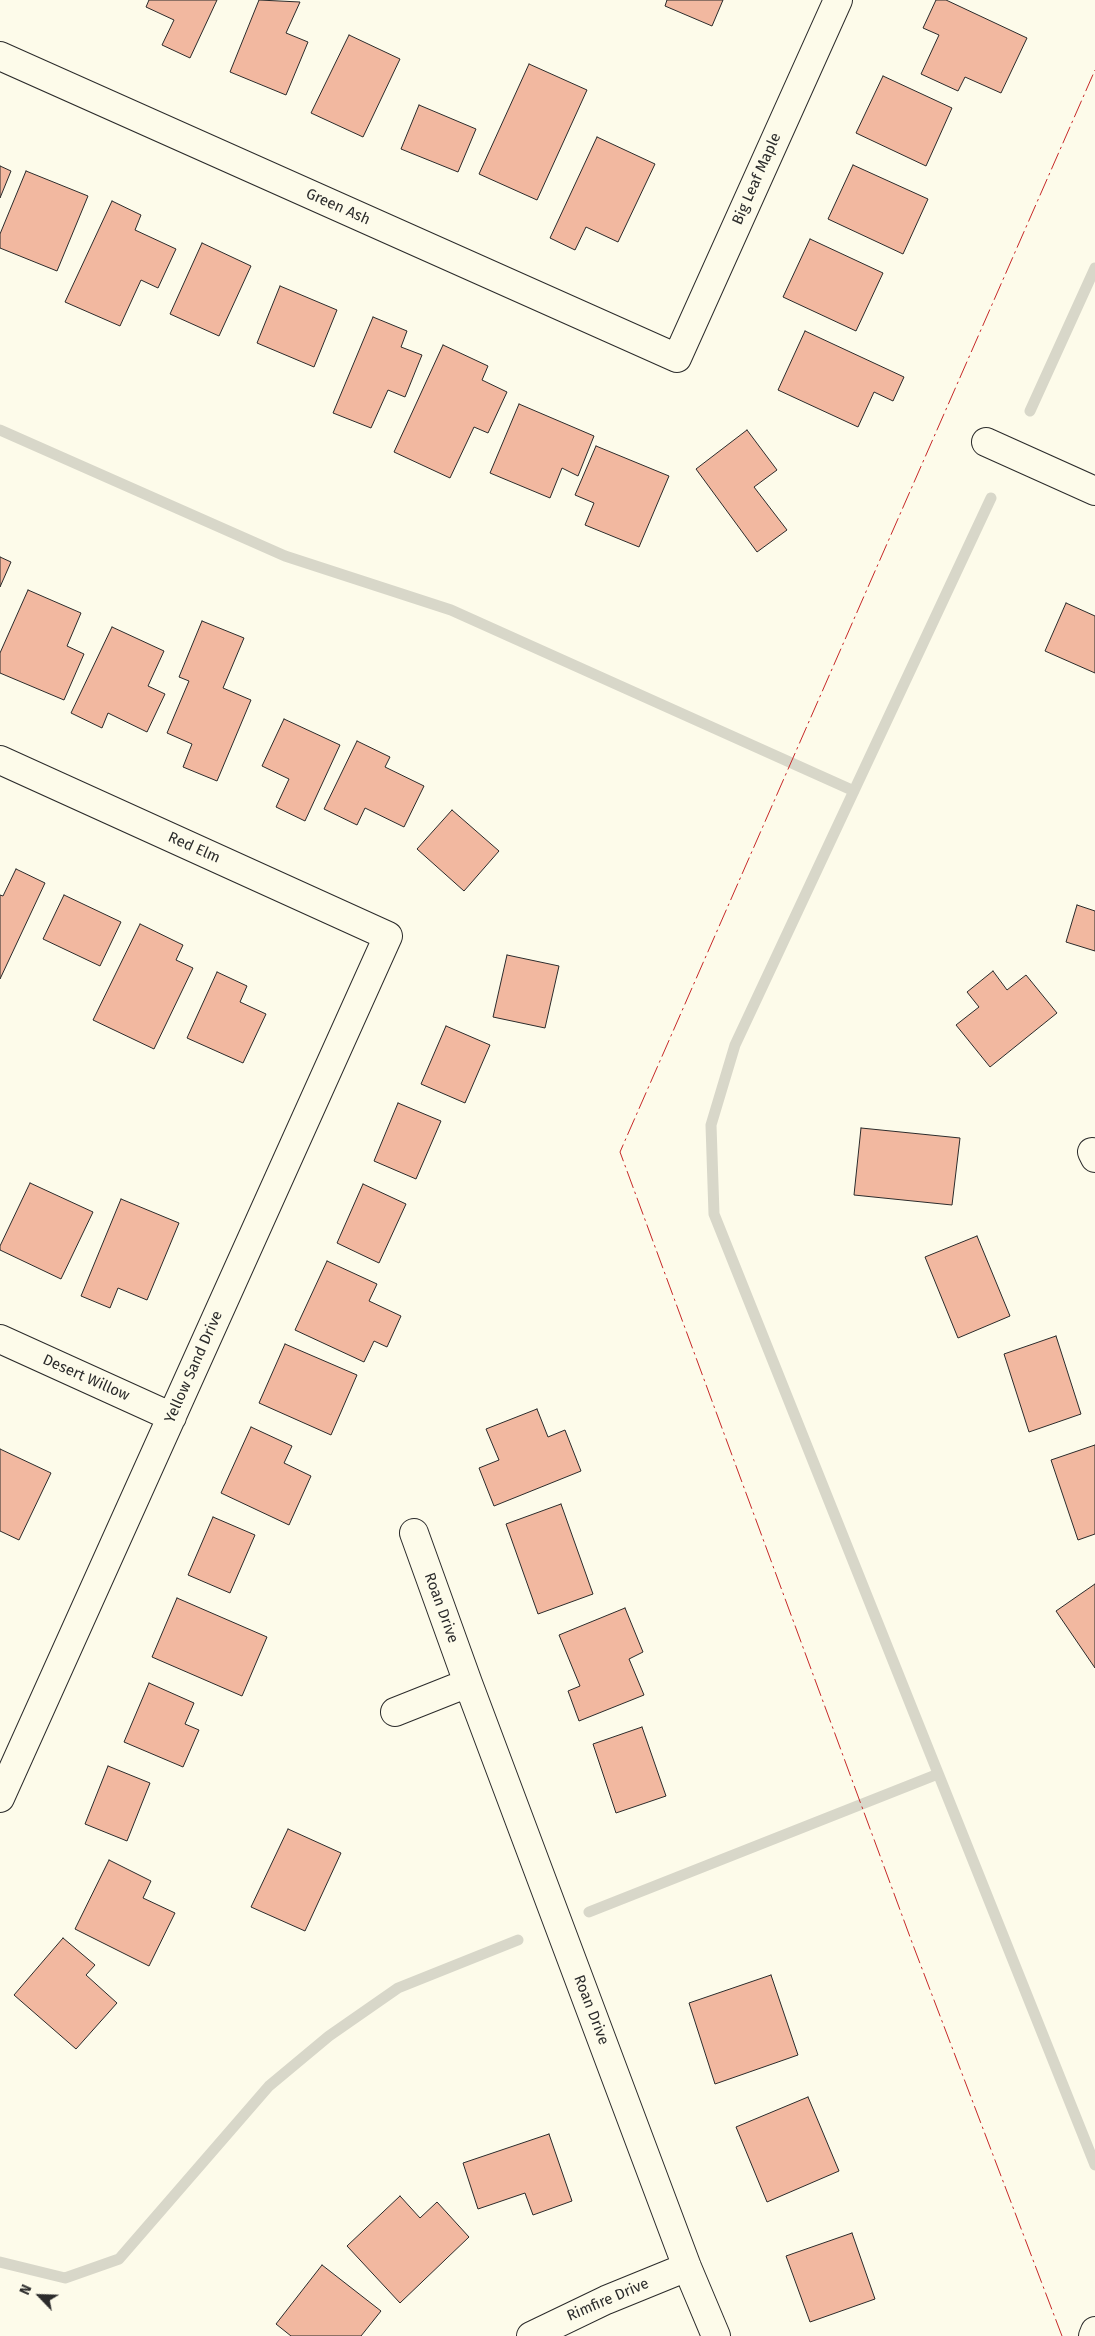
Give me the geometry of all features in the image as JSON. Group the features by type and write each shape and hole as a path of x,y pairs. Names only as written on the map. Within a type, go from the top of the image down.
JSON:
{"street":[{"name":"Big Leaf Maple","path":"677,358 838,0"},
{"name":"Green Ash","path":"0,56 677,358"},
{"path":"986,442 1095,491"},
{"name":"Red Elm","path":"0,760 388,936"},
{"name":"Yellow Sand Drive","path":"0,1798 388,936"},
{"name":"Desert Willow","path":"0,1339 172,1417"},
{"name":"Roan Drive","path":"414,1533 468,1683 687,2266 716,2336"},
{"path":"395,1712 468,1683"},
{"name":"Rimfire Drive","path":"531,2336 606,2300 687,2266"},
{"path":"1093,2336 1095,2331"}],"building":[{"path":"149,0 217,0 190,58 162,45 174,20 146,7"},
{"path":"259,0 300,2 286,33 308,42 286,95 230,72"},
{"path":"667,0 723,0 712,26 665,6"},
{"path":"936,0 946,0 1027,38 1001,93 965,77 958,91 921,74 939,35 923,28"},
{"path":"349,35 400,59 363,137 311,113"},
{"path":"529,64 587,90 537,200 479,174"},
{"path":"883,76 952,108 926,166 856,133"},
{"path":"419,105 476,129 458,172 401,149"},
{"path":"597,137 655,164 618,242 586,227 575,250 550,238"},
{"path":"853,165 928,199 903,254 828,219"},
{"path":"0,166 11,171 0,198"},
{"path":"26,171 88,196 57,271 0,248 0,234"},
{"path":"112,201 141,215 135,230 176,249 158,288 141,280 120,326 65,302"},
{"path":"810,239 883,273 856,331 783,297"},
{"path":"202,243 251,266 219,336 170,314"},
{"path":"280,286 337,310 314,367 257,343"},
{"path":"373,317 407,331 401,347 422,355 405,397 388,390 371,428 333,413"},
{"path":"805,331 904,377 893,401 874,392 858,427 778,390"},
{"path":"443,345 488,366 482,380 507,392 488,433 474,427 450,478 394,452"},
{"path":"519,404 594,436 578,476 562,468 550,498 490,473"},
{"path":"747,430 777,470 754,487 787,530 757,552 696,469"},
{"path":"596,446 669,476 639,547 585,525 594,503 575,495"},
{"path":"0,557 11,562 0,587"},
{"path":"28,590 81,613 67,646 84,654 64,700 0,673 0,653"},
{"path":"1066,603 1095,616 1095,673 1045,651"},
{"path":"202,621 244,638 223,688 251,700 217,781 183,767 192,744 167,733 189,681 179,677"},
{"path":"112,627 164,651 148,686 165,694 147,732 108,713 102,728 71,713"},
{"path":"284,719 340,745 305,821 276,807 289,779 262,766"},
{"path":"357,741 390,757 385,767 424,786 404,827 365,808 357,825 324,809"},
{"path":"452,810 499,851 464,891 417,849"},
{"path":"16,869 45,883 0,979 0,895 3,896"},
{"path":"64,895 121,922 100,966 43,939"},
{"path":"1077,905 1095,911 1095,951 1066,942"},
{"path":"140,924 183,945 176,960 193,968 154,1049 93,1020"},
{"path":"507,955 559,966 545,1028 493,1017"},
{"path":"993,971 1007,990 1026,975 1057,1013 990,1067 956,1025 979,1007 967,992"},
{"path":"217,972 247,986 240,1002 266,1014 243,1063 187,1038"},
{"path":"446,1026 490,1045 465,1103 421,1084"},
{"path":"398,1103 441,1121 416,1179 374,1161"},
{"path":"861,1128 960,1138 952,1205 854,1195"},
{"path":"30,1183 93,1212 61,1279 0,1250 0,1246"},
{"path":"363,1184 406,1204 379,1263 337,1243"},
{"path":"121,1199 179,1223 147,1300 118,1288 110,1308 81,1296"},
{"path":"977,1236 1010,1316 958,1338 925,1257"},
{"path":"327,1261 377,1284 369,1301 401,1316 387,1347 374,1341 364,1362 295,1330"},
{"path":"1056,1336 1081,1414 1029,1432 1004,1354"},
{"path":"285,1344 357,1375 331,1435 259,1403"},
{"path":"537,1409 548,1437 565,1430 581,1471 494,1506 479,1468 499,1460 486,1429"},
{"path":"251,1427 292,1446 284,1463 311,1476 289,1525 221,1493"},
{"path":"1095,1445 1095,1534 1078,1540 1051,1460"},
{"path":"0,1449 51,1473 19,1540 0,1531"},
{"path":"561,1504 593,1594 538,1614 506,1524"},
{"path":"213,1517 255,1535 230,1593 188,1575"},
{"path":"1095,1584 1095,1668 1056,1611"},
{"path":"177,1598 267,1637 242,1696 152,1657"},
{"path":"625,1608 643,1652 629,1659 644,1695 579,1721 568,1691 580,1686 559,1635"},
{"path":"149,1683 194,1703 185,1724 199,1730 183,1767 124,1742"},
{"path":"642,1727 666,1796 616,1813 593,1744"},
{"path":"108,1766 150,1783 127,1841 85,1824"},
{"path":"288,1829 341,1853 305,1931 251,1907"},
{"path":"109,1860 151,1881 143,1898 175,1913 149,1966 75,1929"},
{"path":"63,1938 95,1965 86,1975 117,2003 76,2049 14,1995"},
{"path":"771,1975 798,2055 715,2084 689,2003"},
{"path":"808,2097 839,2171 767,2202 736,2127"},
{"path":"549,2134 572,2201 533,2215 525,2193 478,2209 463,2163"},
{"path":"400,2196 420,2218 437,2202 469,2237 400,2303 347,2246"},
{"path":"852,2233 875,2299 810,2322 786,2256"},
{"path":"322,2265 381,2311 361,2336 291,2336 276,2324"}],"waterway":[{"path":"1030,411 1095,268"},
{"path":"0,430 285,556 451,610 854,791"},
{"path":"991,498 735,1045 711,1125 714,1214 1095,2165"},
{"path":"589,1912 938,1774"},
{"path":"0,2262 65,2278 119,2259 269,2086 329,2036 398,1988 518,1940"}],"power":[{"path":"1062,2336 913,1945 620,1152 1095,70"}]}
